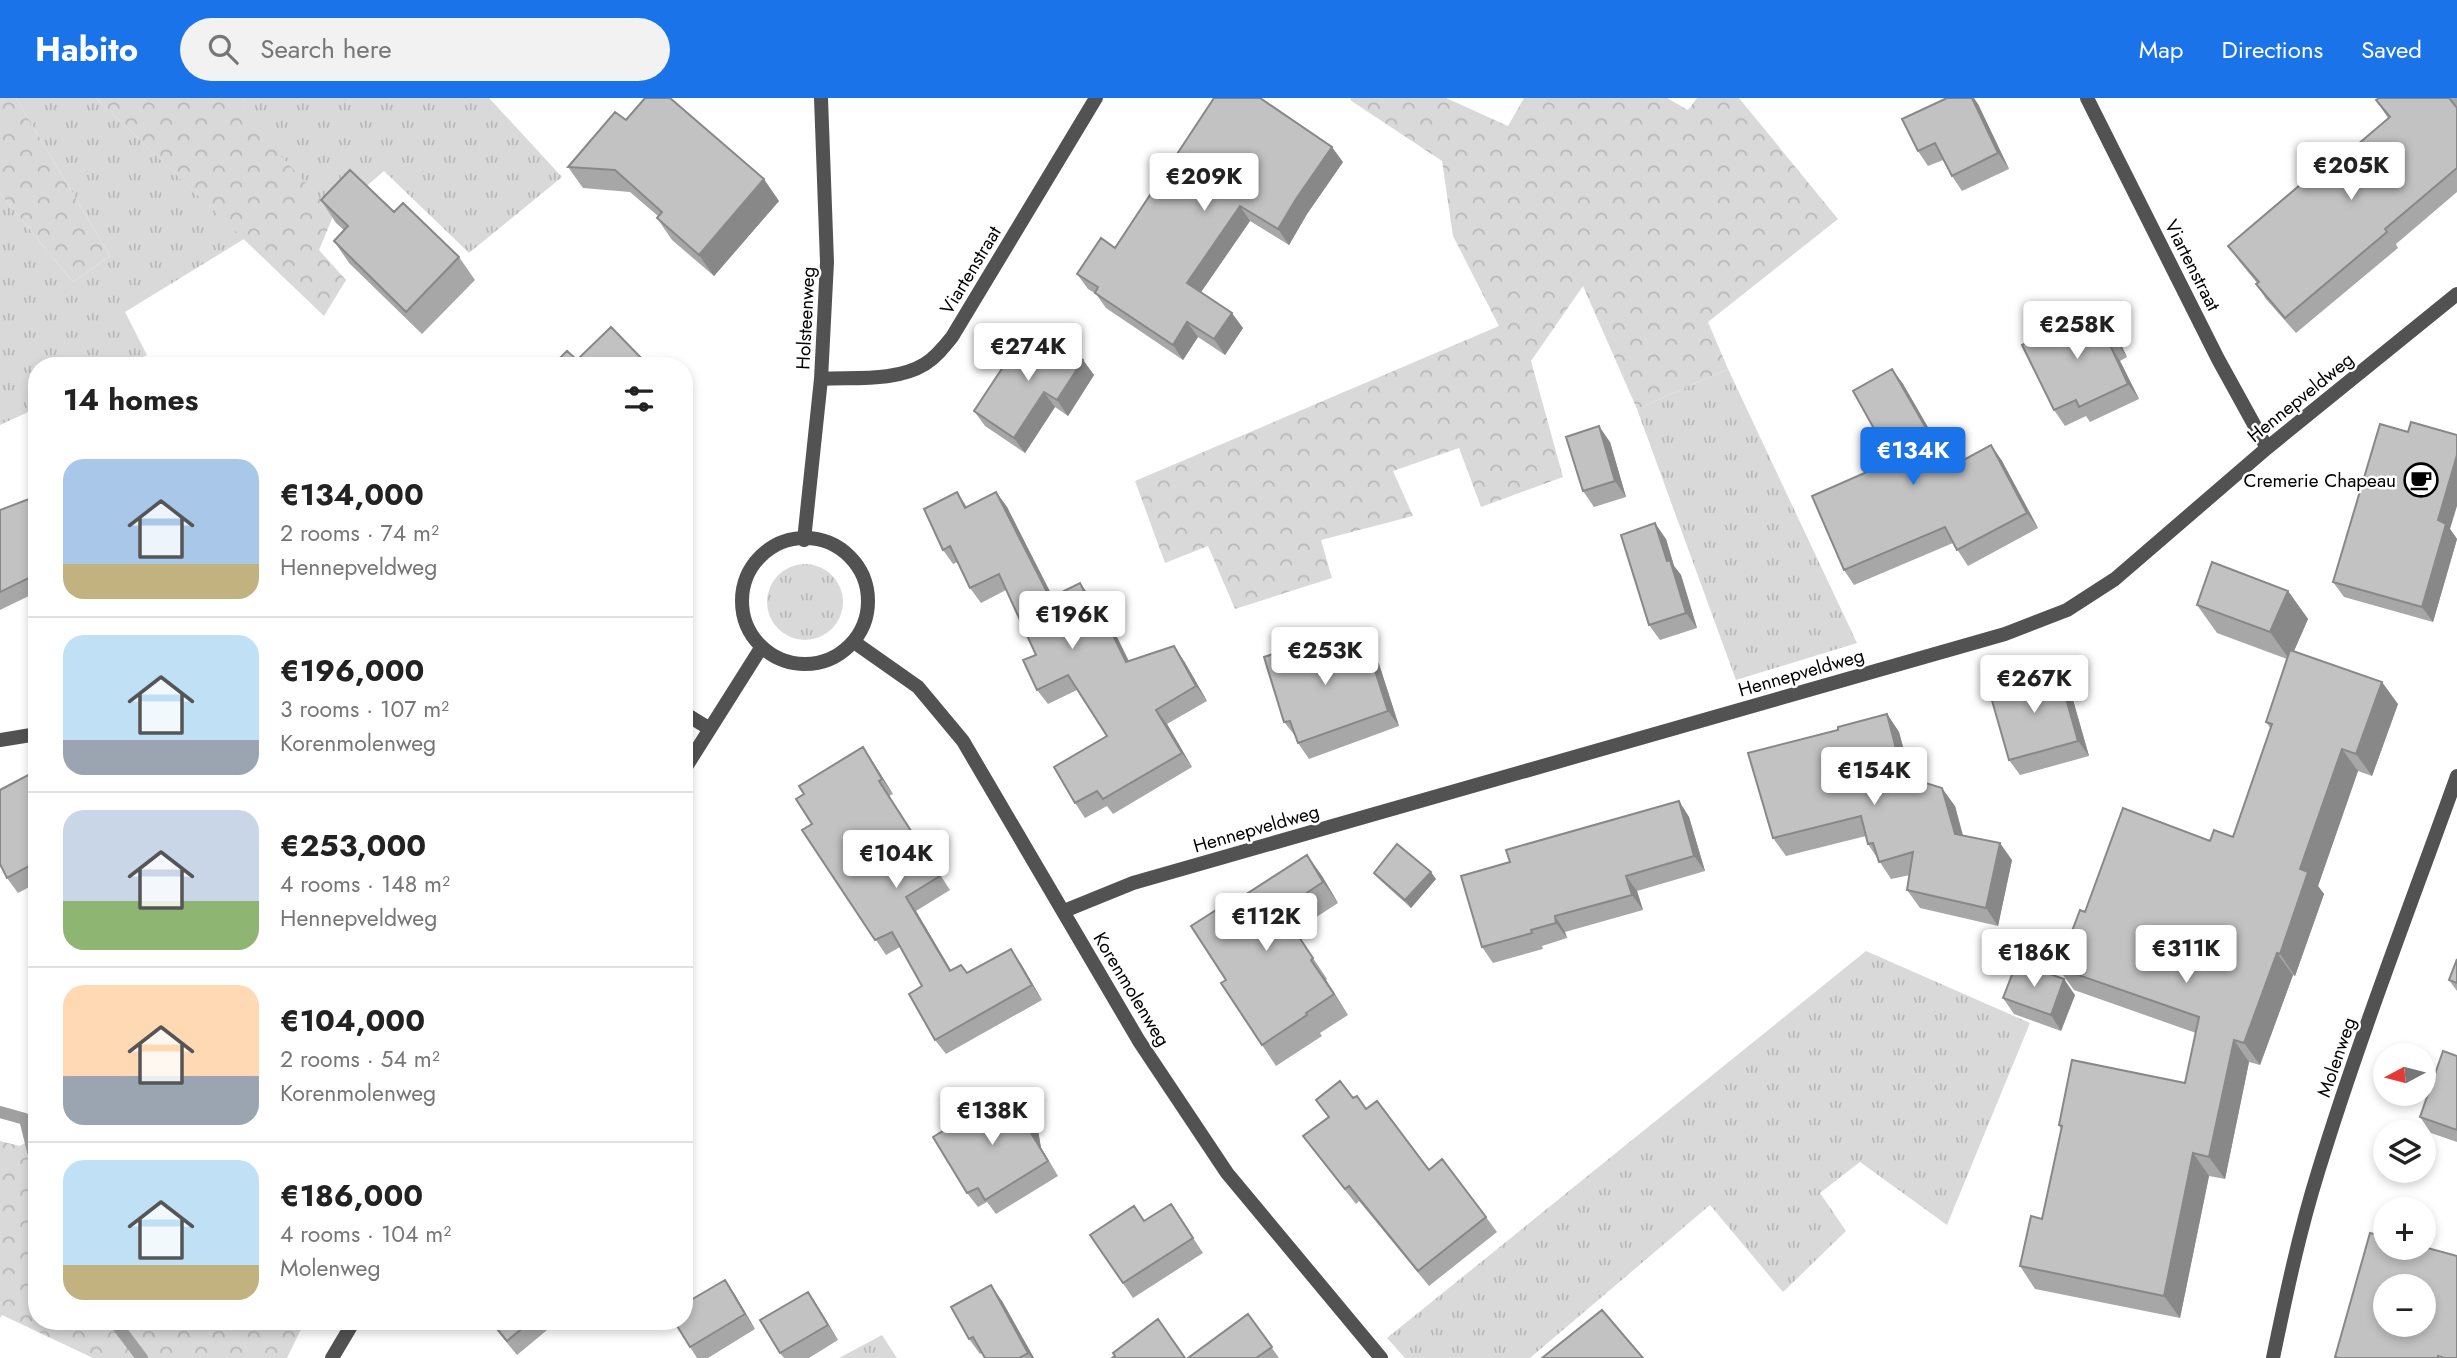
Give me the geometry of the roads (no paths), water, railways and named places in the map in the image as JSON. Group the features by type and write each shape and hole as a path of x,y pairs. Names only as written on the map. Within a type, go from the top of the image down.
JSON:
{"street":[{"name":"Holsteenweg","path":"804,540 821,379 827,262 821,98"},
{"name":"Viartenstraat","path":"821,379 896,375 923,366 939,353 952,337 1096,98"},
{"name":"Viartenstraat","path":"2087,98 2218,359 2267,448"},
{"name":"Hennepveldweg","path":"1064,911 1133,883 2005,634 2067,610 2115,579 2267,448 2457,294"},
{"path":"804,540 829,543 847,553 859,569 869,606 854,642 838,655 819,664 799,664 761,648 745,617 743,596 747,576 757,560 770,548 786,542 804,540"},
{"name":"Korenmolenweg","path":"854,642 918,687 963,741 1139,1041 1227,1173 1381,1358"},
{"path":"693,756 761,648"},
{"path":"693,719 710,729"},
{"path":"0,740 28,735"},
{"name":"Molenweg","path":"2273,1358 2289,1278 2322,1160 2457,776"},
{"path":"332,1358 349,1330"}],"waterway":[{"path":"0,1112 25,1119 28,1131"},
{"path":"121,1330 142,1358"}],"place":[{"name":"Cremerie Chapeau","path":"2421,480"}]}
